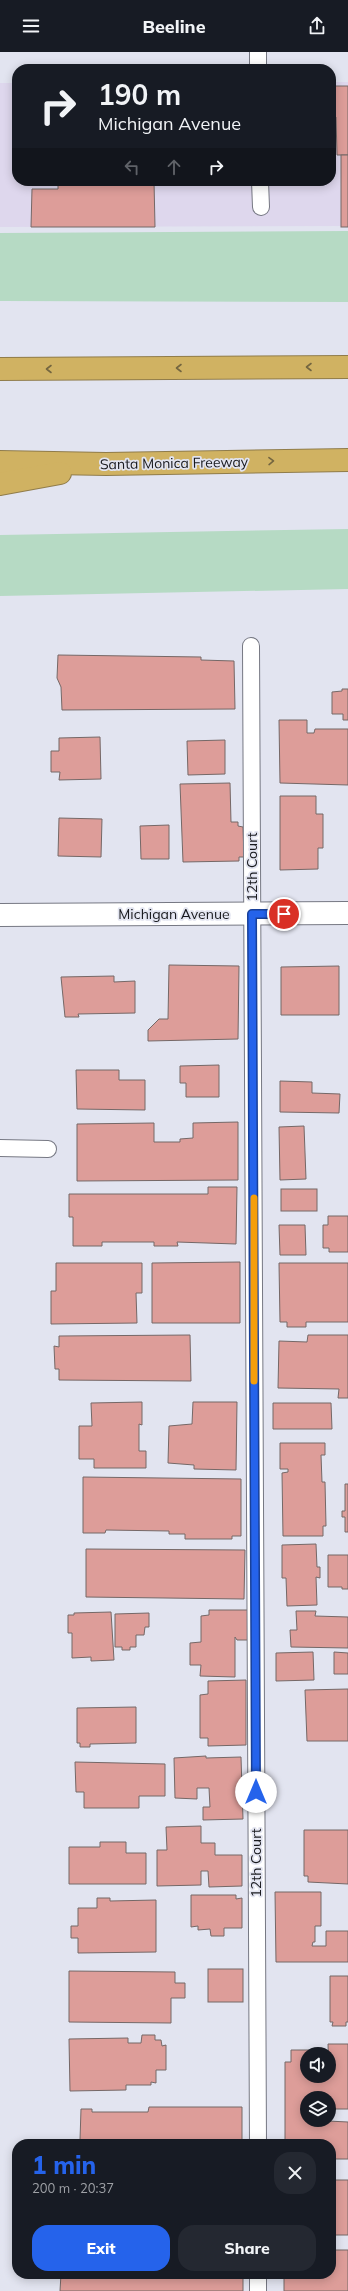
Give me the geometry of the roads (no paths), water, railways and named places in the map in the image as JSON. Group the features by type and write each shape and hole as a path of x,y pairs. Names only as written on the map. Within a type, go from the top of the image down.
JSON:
{"highway":[{"path":"0,369 348,367"},
{"name":"Santa Monica Freeway","path":"0,462 106,464 348,460"},
{"path":"0,484 106,464"}],"street":[{"name":"Michigan Avenue","path":"0,915 348,913"}],"lane":[{"path":"258,52 258,64"},
{"path":"260,186 261,207"},
{"name":"12th Court","path":"251,646 258,2139"},
{"path":"0,1148 48,1149"},
{"path":"258,2279 258,2291"}]}
